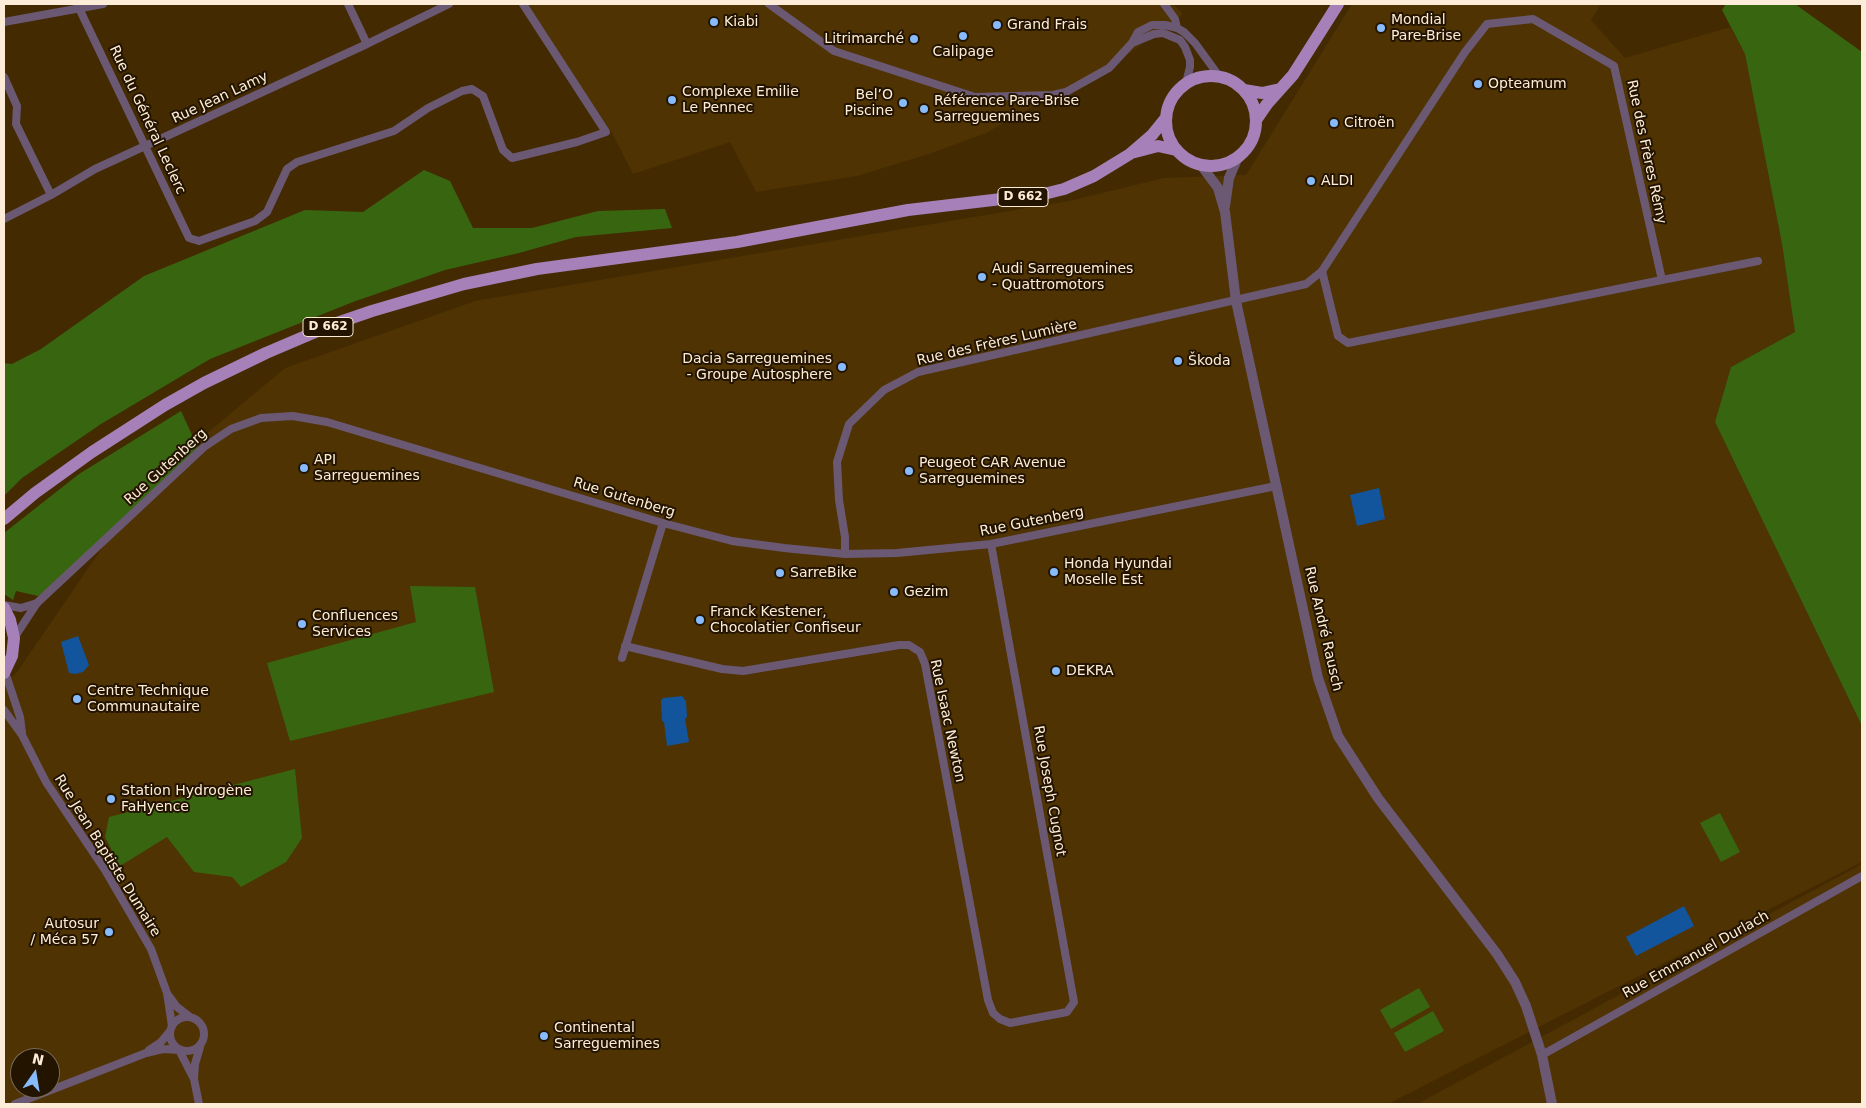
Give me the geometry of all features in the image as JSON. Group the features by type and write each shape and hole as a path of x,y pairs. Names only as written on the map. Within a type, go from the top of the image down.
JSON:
{"main road":[{"path":"1256,120 1292,75 1338,4"},
{"path":"1219,76 1228,79 1244,90 1253,104 1256,120 1255,129 1249,145 1238,157 1220,165 1201,165 1183,157 1176,150 1168,136 1165,119 1167,108 1171,98 1186,83 1196,78 1219,76"},
{"path":"1244,90 1262,93 1281,88"},
{"name":"D 662","path":"4,519 92,452 165,405 266,352 334,324 464,284 556,266 737,242 908,210 1044,194 1081,183 1130,154 1152,135 1165,119"},
{"name":"D 662","path":"1130,154 1158,146 1176,150"},
{"path":"4,607 10,620 14,638 12,656 4,673"}],"street":[{"path":"4,22 78,6 103,4"},
{"path":"348,4 367,44"},
{"name":"Rue Jean Lamy","path":"4,220 95,169 367,44 449,4"},
{"name":"Rue du Général Leclerc","path":"78,6 189,238 199,241 255,221 267,212 287,169 297,162 394,130 428,108 462,91 472,89 478,91 483,96 503,150 512,158 577,142 606,132 523,4"},
{"path":"768,4 834,51 975,97 1053,95 1066,92 1109,68 1132,43 1138,32 1152,25 1165,24 1184,32 1195,43 1219,76"},
{"path":"1164,4 1175,19 1177,28"},
{"name":"Rue des Frères Rémy","path":"1236,301 1306,284 1322,271 1465,52 1487,24 1533,19 1614,66 1662,280"},
{"path":"1132,43 1154,34 1163,33 1180,40 1190,60 1186,83"},
{"path":"4,77 17,106 16,124 51,195"},
{"name":"Rue André Rausch","path":"1225,212 1229,178 1238,157"},
{"name":"Rue André Rausch","path":"1201,165 1218,188 1225,212 1236,301 1318,678 1338,736 1378,798 1507,969 1526,1006 1542,1055 1552,1104"},
{"path":"1322,271 1338,336 1348,343 1758,261"},
{"name":"Rue des Frères Lumière","path":"845,554 837,462 849,424 884,390 918,372 1236,301"},
{"name":"Rue Gutenberg","path":"14,638 37,604 204,447 231,429 261,418 293,416 327,422 732,541 845,554 897,553 991,544 1276,486"},
{"path":"622,658 663,522"},
{"name":"Rue Joseph Cugnot","path":"991,544 1074,1002 1067,1012 1038,1017"},
{"path":"4,607 21,608 37,604"},
{"name":"Rue Isaac Newton","path":"625,646 722,669 743,671 899,645 909,645 920,652 925,664 988,1000 993,1013 1000,1019 1010,1023 1038,1017"},
{"name":"Rue Jean Baptiste Dumaire","path":"4,673 20,717 22,735"},
{"name":"Rue Jean Baptiste Dumaire","path":"4,710 22,735 46,782 105,870 151,949 167,993 171,1029"},
{"name":"Rue Emmanuel Durlach","path":"1542,1055 1862,876"},
{"name":"Rue Jean Baptiste Dumaire","path":"167,993 177,1008 190,1017"},
{"path":"146,1053 161,1042 180,1019 190,1017 200,1022 205,1031 205,1037 195,1064 194,1080"},
{"path":"171,1029 172,1042 179,1050 194,1080 199,1104"},
{"path":"15,1104 146,1053 162,1049 190,1052 200,1047"}],"shaded area":[{"path":"522,4 1173,4 1183,14 1109,68 1053,95 986,133 929,154 857,176 756,192 730,142 633,174 611,131"},
{"path":"1352,4 1601,4 1591,20 1625,58 1730,27 1745,54 1782,244 1795,332 1731,367 1715,422 1862,726 1862,862 1388,1104 4,1104 4,684 17,672 146,484 285,368 475,301 1069,201 1164,178 1246,175"},
{"path":"1862,864 1862,1104 1417,1104"}],"green space":[{"path":"1726,4 1795,4 1862,52 1862,726 1715,422 1731,367 1795,332 1782,244 1745,54 1722,10"},
{"path":"424,170 450,181 473,228 532,228 598,211 665,209 672,228 576,237 519,253 445,270 353,302 210,359 101,424 22,478 4,495 4,363 12,364 41,349 144,276 305,210 363,212"},
{"path":"181,411 198,448 46,591 38,596 16,591 13,600 4,594 4,533 79,474"},
{"path":"410,586 475,587 494,692 290,741 267,663 416,622"},
{"path":"295,769 302,838 286,862 241,887 232,877 194,872 167,837 120,866 105,837 109,817"},
{"path":"1720,813 1740,852 1721,862 1700,823"},
{"path":"1419,988 1430,1007 1391,1029 1380,1010"},
{"path":"1433,1011 1444,1031 1405,1052 1394,1033"}],"water":[{"path":"1379,488 1385,519 1357,526 1350,495"},
{"path":"78,636 89,665 83,672 75,674 69,673 61,642"},
{"path":"682,696 686,701 687,717 685,719 689,742 667,746 664,722 662,721 661,701 663,698"},
{"path":"1684,906 1694,926 1636,956 1626,937"}],"place":[{"name":"Kiabi","path":"714,22"},
{"name":"Grand Frais","path":"997,25"},
{"name":"Mondial Pare-Brise","path":"1381,28"},
{"name":"Calipage","path":"963,36"},
{"name":"Litrimarché","path":"914,39"},
{"name":"Opteamum","path":"1478,84"},
{"name":"Complexe Emilie Le Pennec","path":"672,100"},
{"name":"Bel’O Piscine","path":"903,103"},
{"name":"Référence Pare-Brise Sarreguemines","path":"924,109"},
{"name":"Citroën","path":"1334,123"},
{"name":"ALDI","path":"1311,181"},
{"name":"Audi Sarreguemines - Quattromotors","path":"982,277"},
{"name":"Škoda","path":"1178,361"},
{"name":"Dacia Sarreguemines - Groupe Autosphere","path":"842,367"},
{"name":"API Sarreguemines","path":"304,468"},
{"name":"Peugeot CAR Avenue Sarreguemines","path":"909,471"},
{"name":"Honda Hyundai Moselle Est","path":"1054,572"},
{"name":"SarreBike","path":"780,573"},
{"name":"Gezim","path":"894,592"},
{"name":"Franck Kestener, Chocolatier Confiseur","path":"700,620"},
{"name":"Confluences Services","path":"302,624"},
{"name":"DEKRA","path":"1056,671"},
{"name":"Centre Technique Communautaire","path":"77,699"},
{"name":"Station Hydrogène FaHyence","path":"111,799"},
{"name":"Autosur / Méca 57","path":"109,932"},
{"name":"Continental Sarreguemines","path":"544,1036"}]}
